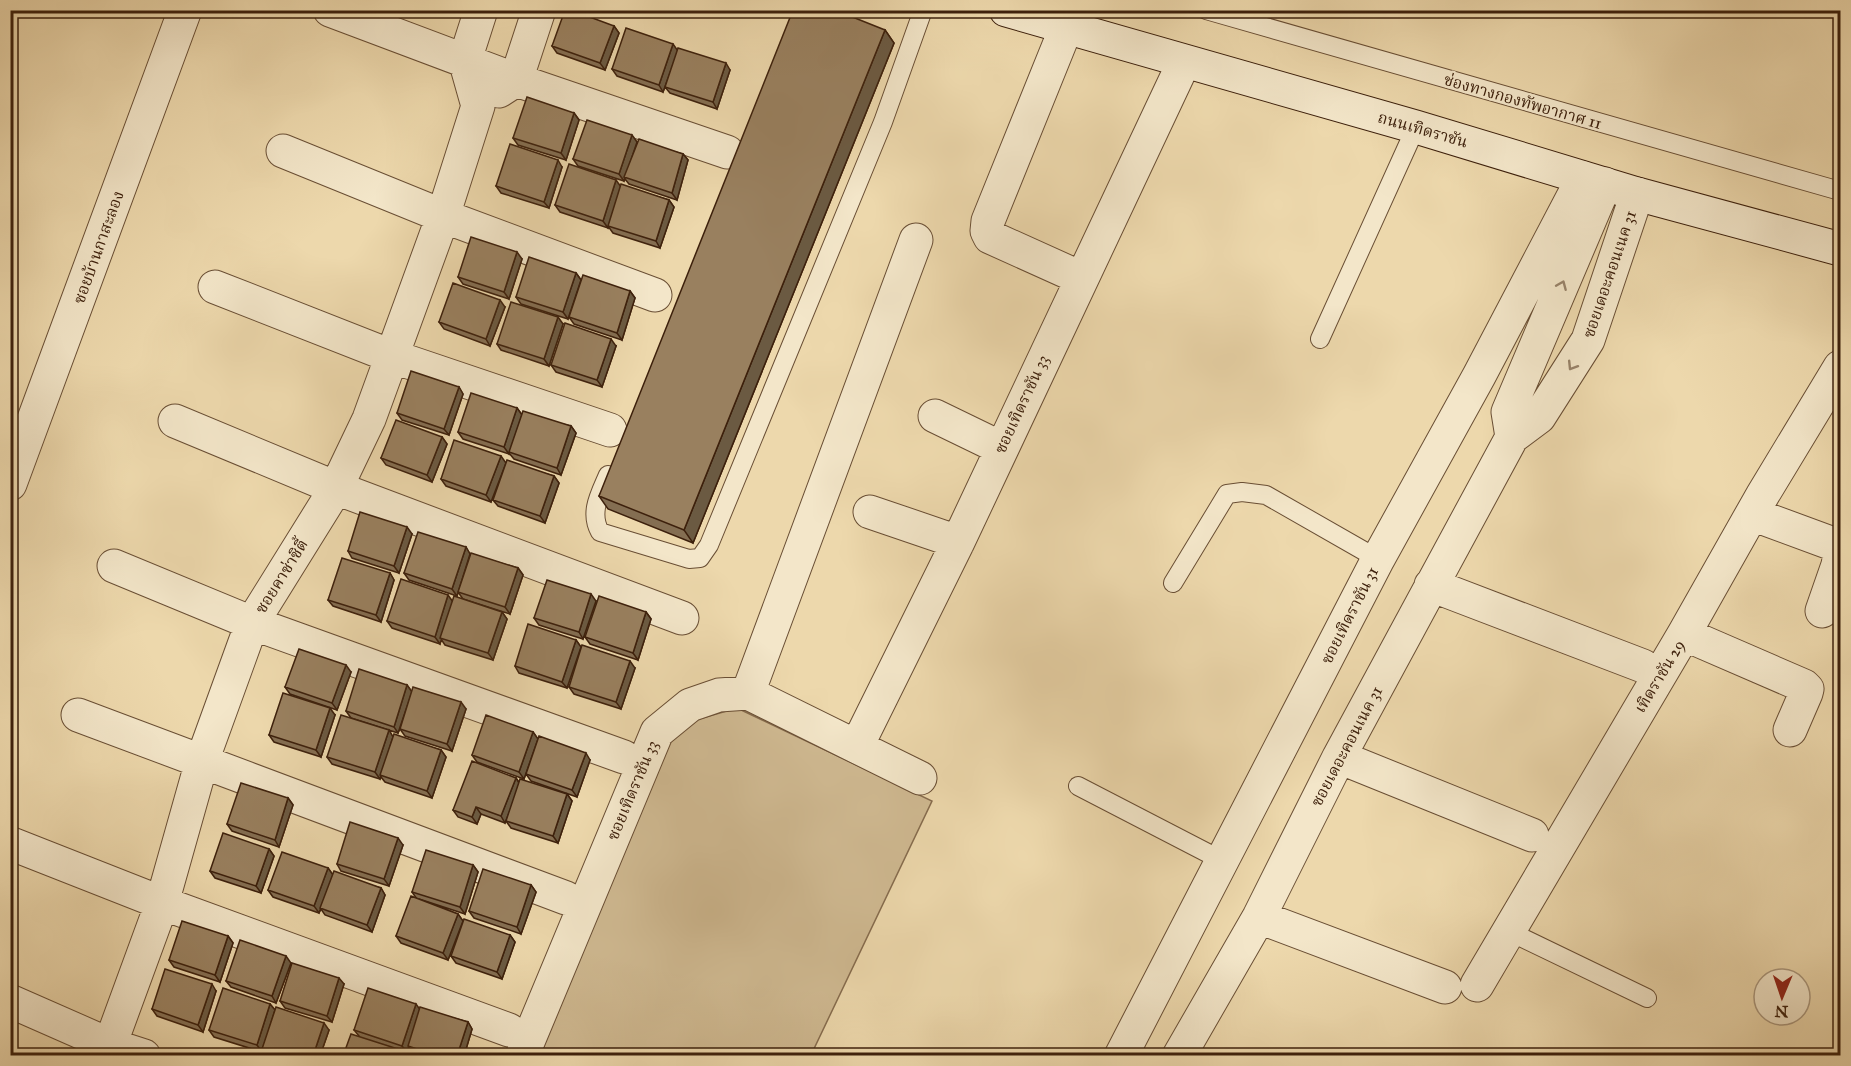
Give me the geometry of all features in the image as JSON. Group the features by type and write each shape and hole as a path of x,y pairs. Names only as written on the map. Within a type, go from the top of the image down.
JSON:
{"street":[{"name":"ซอยบ้านกาสะลอง","path":"10,484 185,10"},
{"path":"330,10 516,80 733,153"},
{"path":"481,10 465,60 478,106 516,80 539,10"},
{"name":"ถนนเทิดราชัน","path":"1006,10 1416,127 1637,194 1840,249"},
{"path":"1066,28 988,221 987,231 990,237 1081,278"},
{"name":"ซอยเทิดราชัน 33","path":"857,746 958,542 1184,62"},
{"name":"ซอยคาซ่าซิตี้","path":"107,1050 162,903 202,761 252,623 336,488 369,419 443,216 478,106"},
{"path":"283,151 443,216 655,295"},
{"name":"ซอยเดอะคอนเนค 31","path":"1512,437 1508,412 1594,181"},
{"name":"ซอยเทิดราชัน 31","path":"1121,1056 1378,559 1479,376 1594,181"},
{"name":"ซอยเดอะคอนเนค 31","path":"1179,1056 1259,917 1339,757 1512,437 1539,417 1588,340 1637,194"},
{"path":"916,240 748,693 920,778"},
{"path":"215,287 391,356 619,434"},
{"name":"เทิดราชัน 29","path":"1259,917 1461,986 1508,931 1840,367"},
{"path":"935,417 1001,448"},
{"path":"174,421 336,488 682,618"},
{"path":"1757,505 1840,523"},
{"path":"1757,505 1836,545 1840,552 1838,565 1822,611"},
{"path":"870,512 958,542"},
{"path":"114,566 252,623 624,757"},
{"path":"1431,585 1642,666"},
{"path":"1684,634 1804,686 1807,689 1806,693 1790,730"},
{"name":"ซอยเทิดราชัน 33","path":"516,1043 657,732 690,705 719,695 748,693"},
{"path":"78,715 566,898"},
{"path":"1339,757 1532,835"},
{"path":"12,844 516,1043"},
{"path":"10,1001 107,1050 144,1056"}],"lane":[{"path":"613,463 595,507 594,522 600,531 690,559 700,558 709,545 883,122 923,10"},
{"name":"ช่องทางกองทัพอากาศ 11","path":"1206,10 1840,191"},
{"path":"1320,339 1416,127"},
{"path":"1173,583 1227,494 1242,492 1266,495 1378,559"},
{"path":"1078,786 1223,861"},
{"path":"1508,931 1647,998"}],"shaded area":[{"path":"737,708 932,801 811,1055 535,1056 668,741 699,719"}],"building":[{"path":"565,10 571,10 614,26 600,63 552,46"},
{"path":"793,10 835,10 885,30 684,530 599,496"},
{"path":"626,28 673,44 659,85 612,69"},
{"path":"678,48 726,63 713,102 665,87"},
{"path":"527,97 574,113 561,153 513,138"},
{"path":"587,120 632,135 619,174 573,159"},
{"path":"639,139 683,154 672,193 624,177"},
{"path":"510,144 558,160 544,202 496,186"},
{"path":"569,164 616,180 603,221 555,205"},
{"path":"621,184 669,200 656,241 608,226"},
{"path":"471,237 517,252 504,292 458,277"},
{"path":"529,257 576,273 563,312 516,297"},
{"path":"583,275 630,291 617,333 569,317"},
{"path":"453,283 500,300 486,339 439,322"},
{"path":"511,302 558,317 544,359 497,344"},
{"path":"565,323 611,339 597,380 551,365"},
{"path":"411,371 459,387 444,429 397,413"},
{"path":"471,393 517,408 504,447 458,432"},
{"path":"523,411 571,426 557,468 509,452"},
{"path":"396,420 442,437 427,475 381,458"},
{"path":"454,440 501,456 486,495 441,479"},
{"path":"507,460 554,476 540,516 493,500"},
{"path":"360,512 407,527 394,566 348,551"},
{"path":"418,532 466,547 452,589 404,573"},
{"path":"471,553 518,568 505,607 458,592"},
{"path":"342,558 390,573 376,615 328,600"},
{"path":"401,579 448,595 435,637 387,621"},
{"path":"547,580 591,594 579,632 534,618"},
{"path":"454,596 502,612 488,653 440,638"},
{"path":"599,596 646,612 633,653 585,637"},
{"path":"528,624 576,640 562,682 515,666"},
{"path":"582,645 630,661 616,702 569,687"},
{"path":"299,649 346,665 332,703 285,687"},
{"path":"359,669 407,685 394,727 346,711"},
{"path":"413,687 461,702 447,744 400,729"},
{"path":"283,693 330,708 316,750 269,735"},
{"path":"341,715 389,730 375,772 327,757"},
{"path":"486,715 533,732 519,772 472,755"},
{"path":"394,734 441,750 427,791 380,775"},
{"path":"539,736 586,753 572,790 526,774"},
{"path":"472,761 516,778 501,816 476,807 472,817 453,810"},
{"path":"520,779 567,794 553,836 506,821"},
{"path":"241,783 288,798 275,840 227,824"},
{"path":"350,822 398,838 384,879 337,864"},
{"path":"223,833 269,849 256,886 210,871"},
{"path":"426,850 473,865 460,907 412,892"},
{"path":"282,852 328,868 314,906 268,890"},
{"path":"483,869 531,885 517,927 469,911"},
{"path":"334,871 381,888 367,925 320,908"},
{"path":"411,896 458,914 443,953 396,936"},
{"path":"464,919 510,935 497,972 451,956"},
{"path":"182,921 228,936 215,975 169,960"},
{"path":"240,940 286,956 272,996 226,981"},
{"path":"292,963 339,978 327,1016 280,1001"},
{"path":"165,969 212,984 198,1025 152,1009"},
{"path":"223,988 270,1004 257,1045 209,1030"},
{"path":"368,988 416,1004 402,1046 354,1030"},
{"path":"276,1007 324,1023 313,1056 283,1056 262,1049"},
{"path":"420,1007 468,1022 457,1056 438,1056 408,1046"},
{"path":"351,1034 398,1049 396,1056 343,1056"}]}
